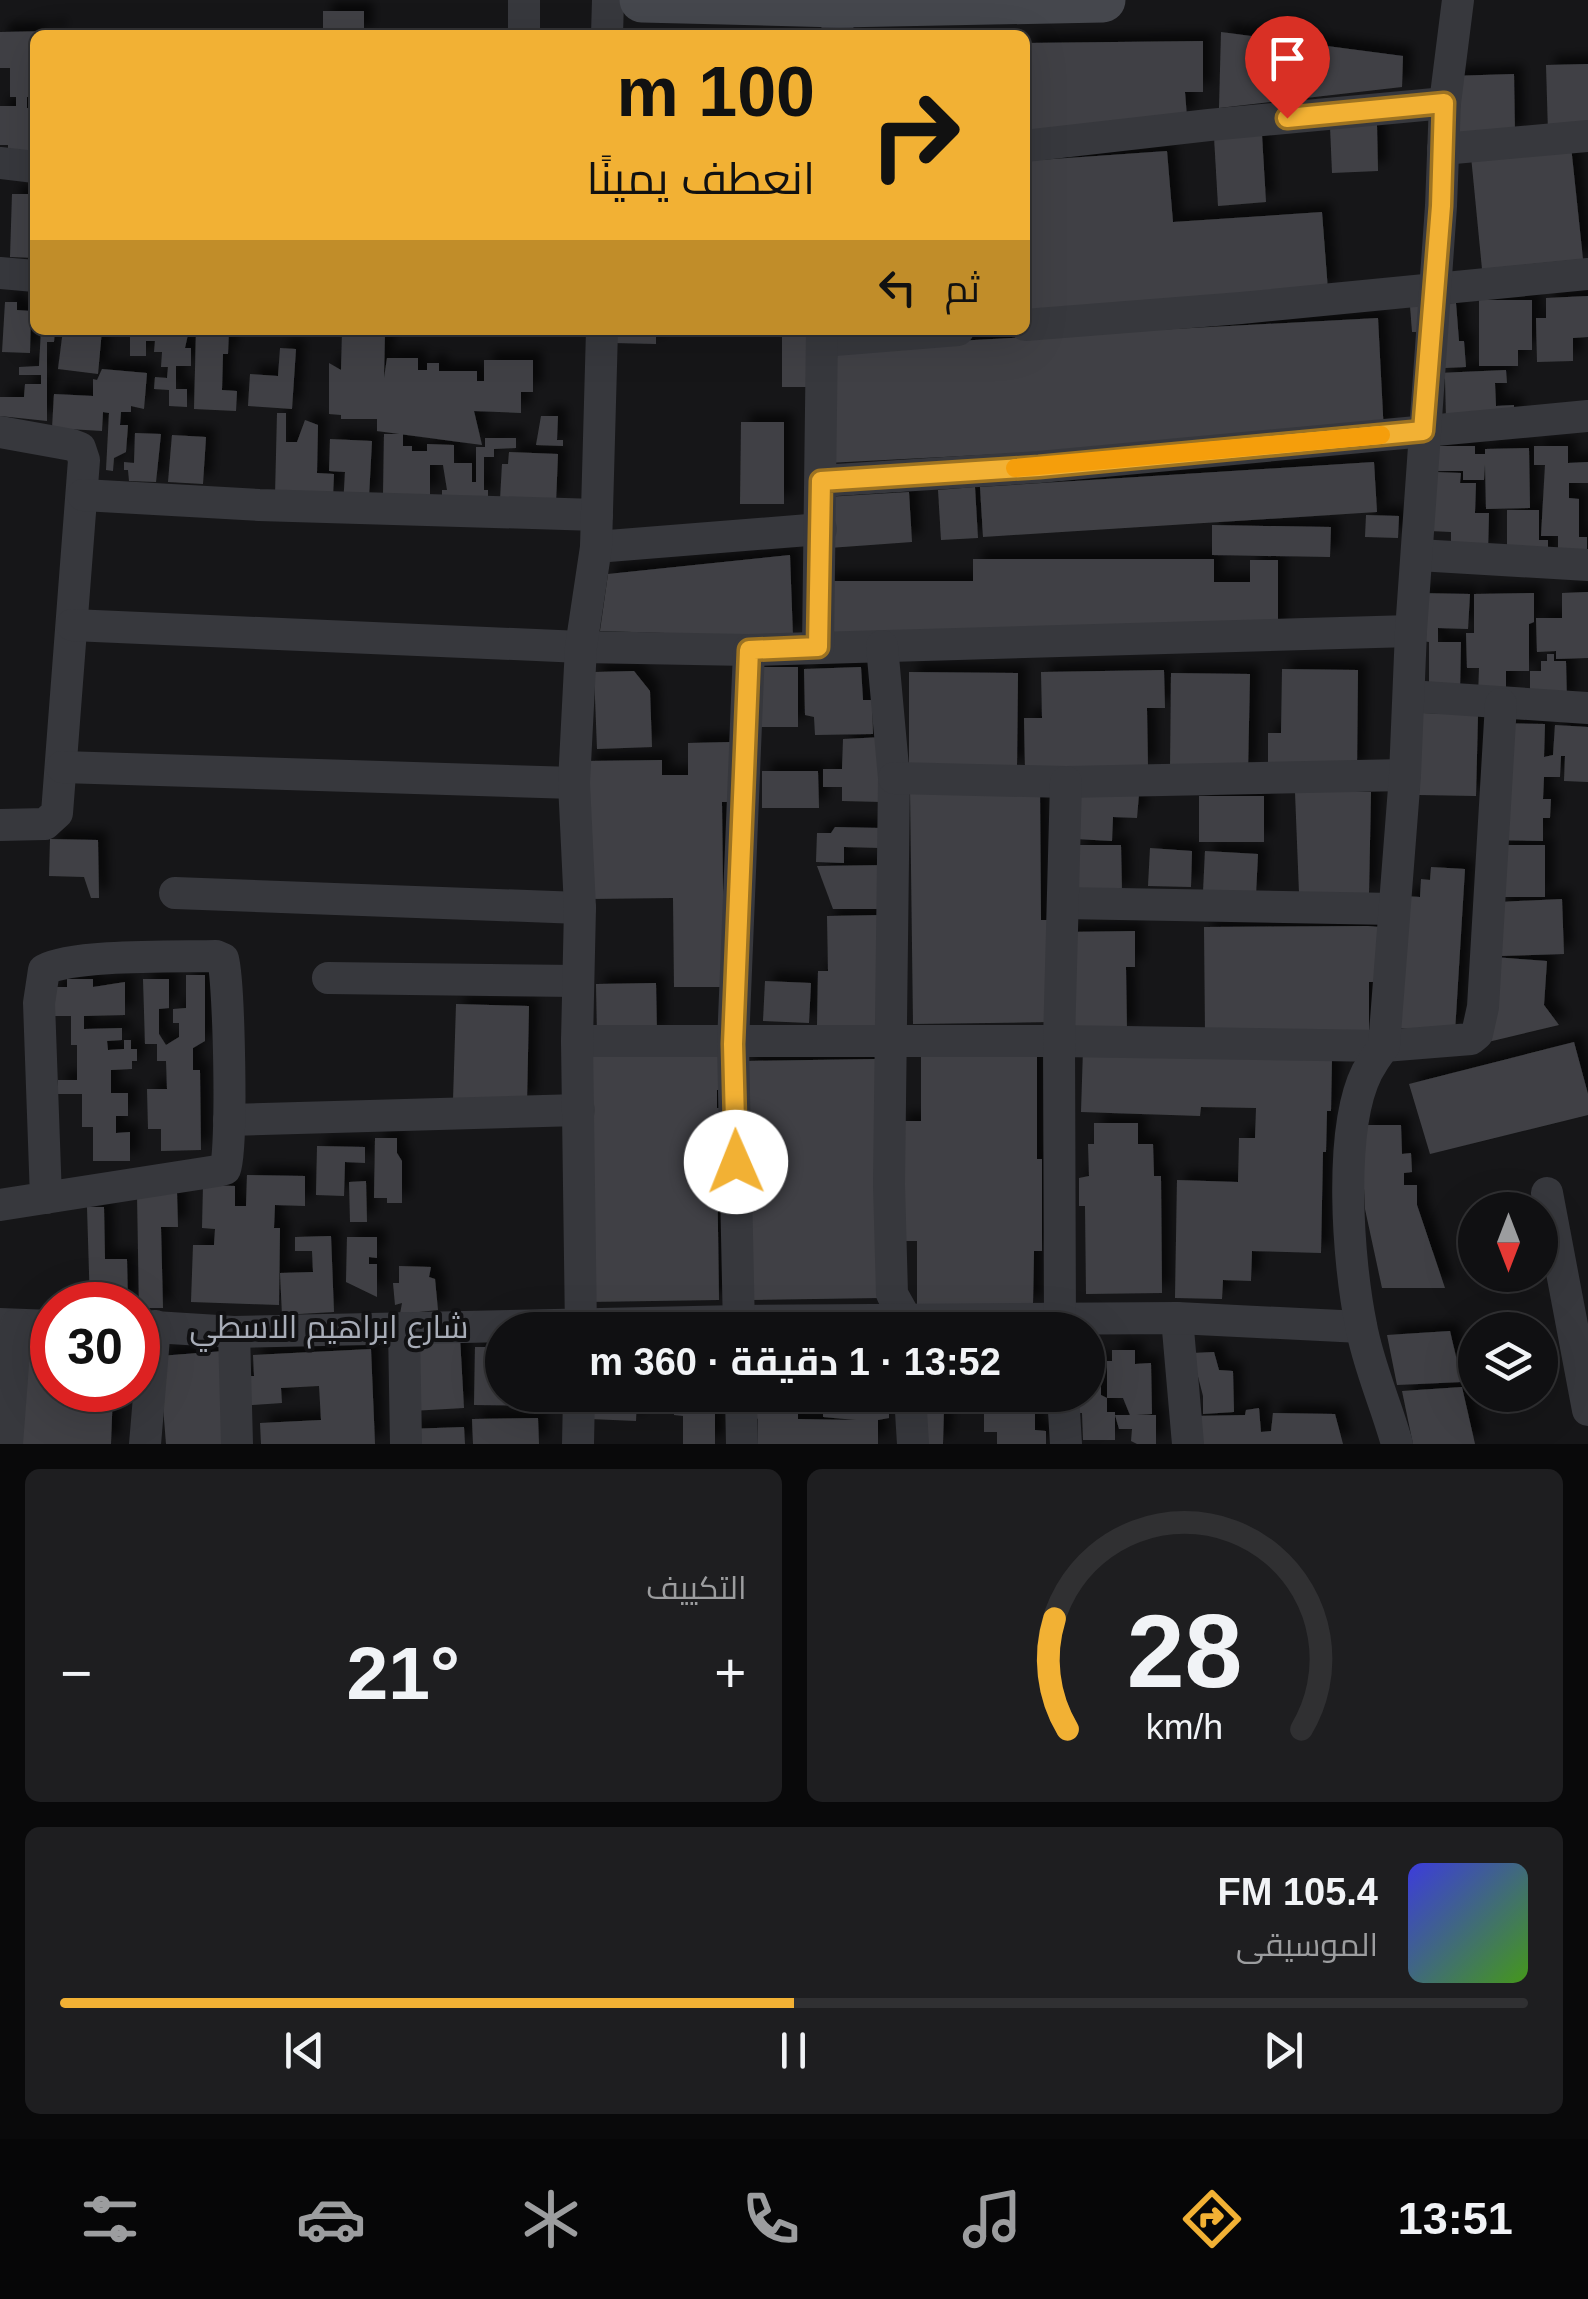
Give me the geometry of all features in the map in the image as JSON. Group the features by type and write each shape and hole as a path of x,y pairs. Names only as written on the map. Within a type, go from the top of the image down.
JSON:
{"main road":[{"path":"642,0 839,13 1103,0"}],"street":[{"path":"524,0 524,30"},
{"path":"607,30 608,0"},
{"path":"1397,1444 1361,1327 1350,1239 1350,1155 1356,1106 1366,1074 1384,1046 1405,775 1444,103 1458,0"},
{"path":"1030,145 1444,103"},
{"path":"1443,149 1588,136"},
{"path":"0,164 30,167"},
{"path":"0,273 30,276"},
{"path":"1030,325 1588,274"},
{"path":"581,1312 577,1042 580,908 574,784 581,647 596,531 601,335"},
{"path":"818,647 822,335"},
{"path":"821,481 1039,467 1588,416"},
{"path":"0,432 80,448 84,460 57,813 50,821 38,825 0,825"},
{"path":"83,495 596,531 821,529"},
{"path":"1418,555 1588,564"},
{"path":"72,625 581,647 749,650 1411,630"},
{"path":"882,646 894,778 889,1184 892,1294 901,1312"},
{"path":"739,1312 733,1044 749,650"},
{"path":"1409,696 1588,708"},
{"path":"577,1042 1384,1046 1459,1042 1477,1034 1484,1007 1501,704"},
{"path":"62,767 574,784"},
{"path":"894,778 1066,782 1405,775"},
{"path":"1060,1312 1060,1042 1066,782"},
{"path":"175,893 580,908"},
{"path":"1063,903 1394,908"},
{"path":"0,1205 46,1198 225,1169 229,1160 229,1120 223,959 216,956 54,964 44,970 40,987 46,1198"},
{"path":"328,978 577,981"},
{"path":"229,1120 579,1110"},
{"path":"1558,1255 1588,1410"},
{"path":"1177,1318 1188,1444"},
{"name":"شارع ابراهيم الاسطي","path":"1105,1322 1177,1318 1361,1327"},
{"path":"7,1444 8,1325"},
{"name":"شارع ابراهيم الاسطي","path":"160,1327 234,1332 485,1328"},
{"path":"404,1328 406,1444"},
{"path":"234,1332 237,1444"},
{"path":"146,1412 146,1444"},
{"path":"578,1444 579,1412"},
{"path":"741,1412 742,1444"},
{"path":"911,1412 912,1444"},
{"path":"1065,1412 1066,1444"}],"building":[{"path":"323,11 364,11 364,30 323,30"},
{"path":"30,31 30,151 8,151 8,145 0,145 0,106 16,106 16,97 10,97 10,68 0,68 0,32"},
{"path":"1221,32 1403,56 1402,87 1219,108"},
{"path":"1203,41 1203,92 1185,92 1187,117 1030,133 1030,43"},
{"path":"1588,64 1588,130 1548,132 1546,65"},
{"path":"1514,74 1515,135 1452,137 1450,76"},
{"path":"1377,125 1378,171 1332,173 1330,126"},
{"path":"1262,135 1266,202 1218,206 1214,137"},
{"path":"1571,146 1583,259 1482,269 1471,156"},
{"path":"1167,151 1173,222 1322,212 1328,290 1030,310 1030,161"},
{"path":"12,194 30,194 30,258 10,257"},
{"path":"1588,296 1588,337 1573,338 1573,361 1537,362 1536,318 1546,318 1546,298"},
{"path":"1479,300 1532,300 1532,350 1518,350 1518,366 1479,366"},
{"path":"5,302 17,302 17,310 30,311 30,353 2,352"},
{"path":"1456,303 1466,367 1423,369 1421,332 1412,332 1410,306"},
{"path":"1378,318 1384,434 827,463 825,348"},
{"path":"41,335 55,335 54,342 47,342 47,421 0,416 0,397 24,397 25,384 41,384 41,375 19,375 19,367 39,366"},
{"path":"62,335 102,335 98,374 58,369"},
{"path":"130,335 188,335 185,348 191,348 191,366 176,366 176,389 187,389 187,407 169,406 169,390 154,389 155,377 167,378 168,367 161,367 162,352 154,352 155,341 146,341 146,356 130,356"},
{"path":"196,335 229,335 228,354 223,354 222,390 237,391 236,411 194,409"},
{"path":"342,335 385,335 384,378 387,358 418,358 418,370 427,370 427,363 439,363 439,371 477,371 477,381 484,381 484,360 533,360 533,392 521,392 521,413 474,411 482,445 377,431 377,419 341,419 341,415 329,414 329,363 341,370"},
{"path":"613,335 656,335 656,344 613,343"},
{"path":"782,335 807,335 806,387 782,387"},
{"path":"280,348 296,349 292,409 248,406 250,374 278,376"},
{"path":"102,369 147,373 144,409 131,406 131,412 121,412 120,425 128,425 126,452 114,458 113,471 106,470 109,413 103,412 102,431 52,428 54,394 93,396 93,379 97,380"},
{"path":"1506,370 1507,383 1495,383 1496,406 1514,405 1514,430 1446,419 1445,379 1438,373"},
{"path":"277,413 286,413 286,442 297,442 305,420 318,425 317,473 334,474 333,497 275,496"},
{"path":"541,416 558,416 557,440 563,440 563,446 536,445"},
{"path":"741,422 784,422 784,504 740,504"},
{"path":"135,433 161,434 156,482 129,481 128,470 124,470 124,462 134,463"},
{"path":"384,434 403,434 403,446 412,446 412,451 427,451 427,444 454,445 454,463 472,463 472,482 476,482 476,447 485,447 485,438 516,438 516,448 494,449 494,457 484,457 484,490 488,490 488,498 442,498 442,490 447,490 443,465 430,465 430,495 383,495"},
{"path":"172,435 206,437 203,484 168,482"},
{"path":"330,439 372,441 369,497 343,507 345,472 329,471"},
{"path":"1425,446 1475,446 1475,454 1485,454 1485,449 1529,448 1530,508 1486,509 1485,464 1484,480 1463,480 1463,471 1433,471"},
{"path":"1534,446 1568,446 1568,463 1588,462 1588,483 1569,483 1569,498 1579,499 1579,537 1587,537 1587,570 1558,570 1558,536 1541,536 1545,465 1534,465"},
{"path":"509,452 558,454 556,503 500,500 502,464 508,464"},
{"path":"1374,462 1377,512 983,537 980,487"},
{"path":"1435,472 1461,473 1460,483 1476,483 1475,513 1489,513 1488,551 1451,549 1451,532 1430,531"},
{"path":"975,487 978,538 941,540 938,490"},
{"path":"909,492 912,542 829,548 826,497"},
{"path":"1507,510 1539,510 1539,540 1548,540 1548,574 1507,552"},
{"path":"1366,515 1399,516 1398,538 1365,537"},
{"path":"1212,525 1331,527 1330,557 1212,555"},
{"path":"790,555 793,637 600,631 608,574"},
{"path":"973,559 1214,559 1214,582 1250,582 1250,560 1278,560 1278,633 823,633 823,581 973,581"},
{"path":"1588,592 1588,658 1556,659 1556,651 1537,652 1536,618 1562,618 1562,593"},
{"path":"1417,593 1470,594 1468,629 1438,628 1438,642 1461,642 1460,692 1429,691 1429,642 1422,641"},
{"path":"1534,593 1534,622 1529,624 1529,671 1506,671 1506,697 1478,697 1479,668 1467,668 1466,633 1474,633 1474,594"},
{"path":"1547,654 1554,654 1554,661 1566,661 1567,704 1530,697 1530,671 1541,671 1541,661 1547,661"},
{"path":"756,667 798,667 798,727 756,727"},
{"path":"861,667 863,700 872,700 873,734 815,735 814,717 805,715 804,669"},
{"path":"1282,669 1358,670 1357,770 1268,771 1268,733 1281,733"},
{"path":"1164,670 1165,708 1147,708 1148,768 1025,770 1024,718 1042,718 1041,672"},
{"path":"634,671 650,691 652,747 597,749 594,672"},
{"path":"909,672 1018,673 1017,767 909,767"},
{"path":"1171,673 1250,674 1248,772 1170,770"},
{"path":"1422,713 1478,715 1476,796 1419,795"},
{"path":"1489,723 1545,724 1544,757 1553,755 1555,725 1588,727 1588,782 1564,781 1565,756 1561,756 1560,777 1544,777 1543,799 1551,799 1550,818 1543,818 1543,841 1492,840"},
{"path":"884,737 882,802 842,801 842,787 823,787 823,769 842,769 843,739"},
{"path":"731,742 732,802 722,802 723,889 735,987 674,987 673,898 588,899 586,761 662,760 662,775 688,775 688,743"},
{"path":"762,771 818,771 819,808 762,808"},
{"path":"1040,787 1041,920 1052,920 1053,1022 913,1024 910,789"},
{"path":"1079,791 1139,794 1137,818 1113,817 1112,841 1076,839"},
{"path":"1295,792 1371,792 1369,893 1299,893"},
{"path":"1199,796 1264,796 1264,842 1199,842"},
{"path":"835,827 880,828 880,848 844,847 844,863 816,862 817,833 831,833"},
{"path":"50,839 98,840 99,898 91,898 84,877 49,876"},
{"path":"1076,845 1121,845 1122,893 1077,893"},
{"path":"1497,845 1545,845 1545,897 1497,897"},
{"path":"1150,848 1192,851 1191,887 1148,886"},
{"path":"1205,851 1258,854 1256,895 1203,892"},
{"path":"888,865 888,909 833,909 817,866"},
{"path":"1431,867 1465,869 1455,1032 1397,1028 1405,896 1420,897 1421,879 1430,880"},
{"path":"1562,899 1564,954 1501,956 1498,902"},
{"path":"882,915 886,1027 817,1026 818,971 828,971 827,916"},
{"path":"1204,927 1379,927 1380,982 1369,982 1369,1032 1205,1033"},
{"path":"1135,931 1135,967 1126,967 1127,1032 1065,1032 1065,932"},
{"path":"1494,957 1547,961 1544,1005 1559,1025 1488,1042"},
{"path":"186,975 205,975 205,1041 193,1048 193,1070 200,1070 201,1150 161,1151 161,1129 148,1129 147,1089 167,1089 166,1061 157,1061 157,1044 145,1044 143,979 169,979 169,1008 159,1009 159,1034 166,1045 179,1037 173,1009 186,1008"},
{"path":"67,979 93,979 93,987 125,982 125,1015 84,1016 84,1029 122,1028 122,1040 107,1041 108,1050 124,1049 124,1040 131,1040 131,1049 137,1049 132,1069 111,1070 111,1093 128,1093 128,1116 116,1116 116,1133 130,1132 130,1161 93,1161 93,1127 82,1127 82,1094 58,1094 58,1080 77,1080 77,1045 71,1045 71,1016 52,1016 51,987 67,987"},
{"path":"765,981 811,983 809,1023 763,1021"},
{"path":"656,983 657,1035 597,1036 596,984"},
{"path":"456,1004 529,1006 527,1102 453,1100"},
{"path":"1574,1042 1588,1094 1588,1115 1430,1154 1409,1084"},
{"path":"1083,1049 1332,1058 1331,1111 1327,1111 1323,1152 1321,1253 1252,1251 1251,1281 1223,1280 1222,1299 1175,1298 1177,1180 1238,1182 1239,1138 1255,1138 1256,1108 1201,1107 1200,1116 1081,1112"},
{"path":"722,1052 722,1090 717,1090 717,1108 727,1108 728,1157 717,1157 719,1300 588,1302 585,1057"},
{"path":"921,1052 1037,1053 1042,1251 1034,1251 1033,1305 917,1304 917,1241 897,1241 898,1121 921,1121"},
{"path":"876,1059 880,1298 749,1300 745,1061"},
{"path":"1094,1123 1138,1123 1138,1144 1153,1144 1154,1176 1161,1176 1162,1293 1086,1294 1085,1206 1079,1206 1079,1178 1089,1176 1088,1144 1094,1144"},
{"path":"1361,1125 1401,1125 1402,1154 1411,1153 1412,1172 1404,1173 1404,1185 1417,1185 1417,1205 1445,1288 1382,1288 1365,1209"},
{"path":"375,1138 397,1138 397,1153 402,1161 402,1203 374,1198"},
{"path":"317,1146 365,1147 365,1163 345,1162 344,1196 316,1195"},
{"path":"247,1175 305,1176 305,1206 275,1205 274,1228 280,1228 279,1305 191,1302 193,1245 214,1245 215,1229 202,1228 203,1185 235,1186 235,1206 246,1206"},
{"path":"366,1181 367,1222 350,1222 349,1182"},
{"path":"177,1192 178,1227 161,1227 163,1308 160,1282 139,1282 137,1194"},
{"path":"87,1207 104,1207 105,1259 127,1259 128,1282 89,1282"},
{"path":"331,1236 334,1312 282,1315 280,1273 313,1272 312,1251 295,1251 295,1237"},
{"path":"347,1237 377,1237 377,1258 369,1257 369,1264 377,1264 377,1297 346,1282"},
{"path":"399,1266 431,1267 429,1277 435,1279 438,1310 400,1314 402,1303 395,1305 393,1283 399,1283"},
{"path":"1450,1331 1458,1382 1397,1385 1387,1335"},
{"path":"460,1337 464,1408 411,1411 407,1340"},
{"path":"475,1347 485,1347 485,1405 474,1405"},
{"path":"21,1348 30,1348 30,1412 112,1412 111,1444 18,1444"},
{"path":"371,1349 375,1444 261,1444 260,1423 321,1420 319,1386 281,1388 282,1403 238,1406 237,1376 254,1376 253,1355"},
{"path":"1112,1350 1135,1350 1135,1364 1151,1363 1152,1414 1136,1415 1156,1415 1156,1444 1137,1444 1131,1441 1132,1429 1119,1429 1115,1415 1130,1415 1123,1398 1107,1398 1107,1361 1112,1361"},
{"path":"224,1351 231,1444 166,1444 160,1356"},
{"path":"1214,1352 1219,1370 1233,1371 1234,1412 1203,1414 1203,1396 1192,1353"},
{"path":"1458,1387 1458,1412 1468,1412 1475,1444 1413,1444 1402,1391"},
{"path":"1107,1398 1107,1412 1115,1412 1115,1440 1083,1440 1082,1413 1072,1413 1105,1412"},
{"path":"1259,1408 1261,1432 1271,1431 1273,1413 1335,1414 1343,1444 1196,1444 1193,1416 1245,1415 1246,1410"},
{"path":"590,1412 636,1412 636,1421 590,1419"},
{"path":"715,1412 715,1444 683,1444 683,1416 674,1415"},
{"path":"798,1412 798,1419 856,1420 823,1417 823,1412 889,1412 889,1418 878,1420 878,1444 758,1444 758,1419 749,1414"},
{"path":"919,1412 944,1412 943,1444 918,1444"},
{"path":"984,1412 1035,1412 1035,1430 1046,1431 1046,1444 997,1444 997,1432 984,1432"},
{"path":"538,1418 539,1444 473,1444 472,1419"},
{"path":"464,1427 465,1444 407,1444 407,1429"}],"slow traffic":[{"path":"1015,468 1381,435"}],"route":[{"path":"736,1162 733,1044 749,650 818,647 821,481 1039,467 1423,431 1441,206 1444,103 1287,118"}]}
